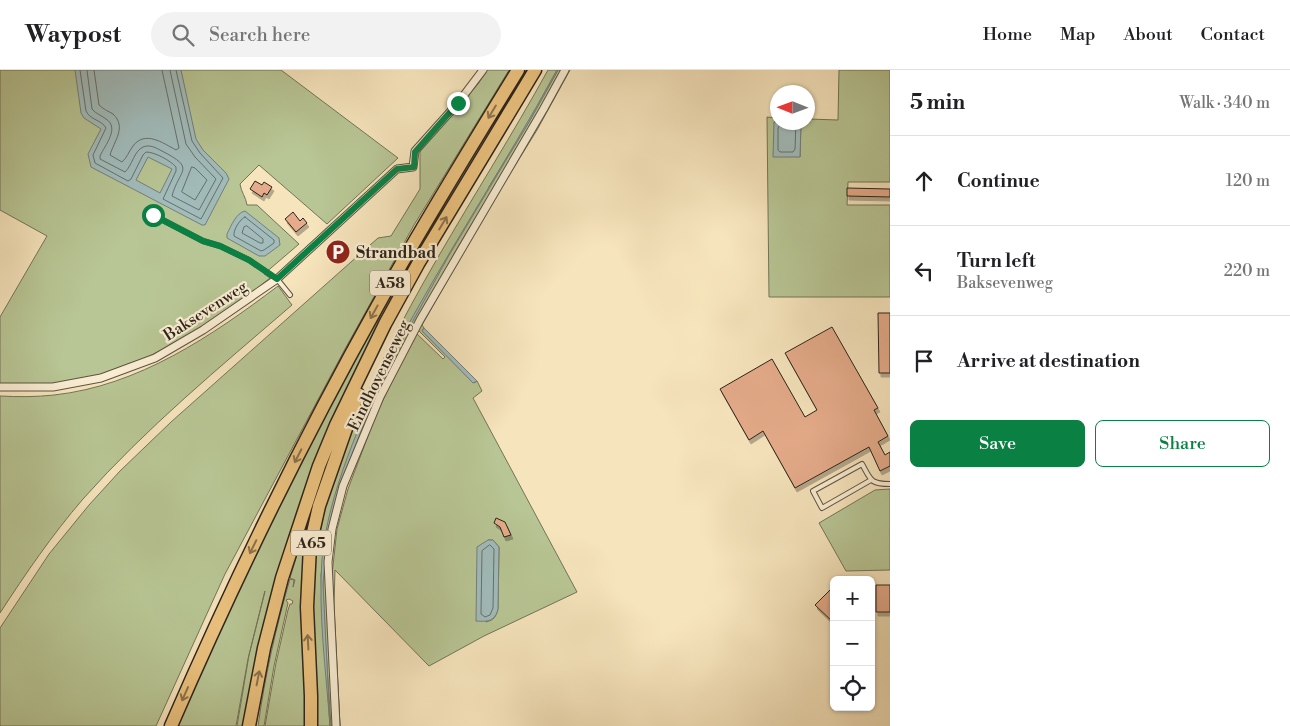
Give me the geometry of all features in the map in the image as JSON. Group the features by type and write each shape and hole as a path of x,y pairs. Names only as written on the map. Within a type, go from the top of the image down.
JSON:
{"highway":[{"name":"A58","path":"171,726 234,585 333,388 377,306 440,197 518,70"},
{"name":"A58","path":"250,726 264,648 282,578 319,466 364,368 418,264 535,70"},
{"name":"A65","path":"311,726 307,607 310,546 318,506 357,399 364,368"}],"street":[{"name":"Baksevenweg","path":"0,388 53,387 101,378 155,358 203,330 277,279 397,169 414,167 415,152 458,103 483,70"},
{"name":"Eindhovenseweg","path":"336,726 328,562 332,529 343,486 380,397 420,320 564,70"}],"lane":[{"path":"153,215 203,241 220,246 249,260 277,279 290,295"},
{"path":"871,480 822,508 813,491 862,464 871,480 877,484 890,484"}],"green space":[{"path":"0,70 281,70 398,158 327,224 259,165 240,184 247,205 257,205 299,244 264,274 270,278 246,297 195,331 141,360 83,380 47,386 0,386 0,317 47,236 0,210"},
{"path":"487,70 509,70 414,225 345,349 225,574 156,726 0,726 0,628 49,554 120,471 171,422 378,238 391,236 420,189 420,149 478,84"},
{"path":"525,70 529,70 418,253 307,482 276,580 244,726 237,726 249,655 236,726 176,726 272,519 313,436 401,277 462,173"},
{"path":"548,70 557,70 528,123 489,187 529,122 558,70 562,70 459,245 412,330 348,478 330,547 336,726 331,726 324,620 323,569 334,504 350,457 341,478 326,533 321,575 330,726 317,726 313,602 315,559 324,512 343,454 363,403 411,305","holes":["389,362 391,362 381,384 372,403"]},
{"path":"567,70 570,70 537,130 490,206 422,325 424,328 422,331 474,383 477,381 482,391 473,398 577,592 484,636 429,666 335,570 334,605 340,726 332,575 337,529 348,489 376,415 415,332 443,359 445,357 417,329","holes":["488,540 493,540 499,547 498,609 494,618 486,622"]},
{"path":"839,70 890,70 890,182 848,182 847,205 890,205 890,297 769,297 767,117 770,117 770,130 780,130 800,157 801,130 815,130 815,119 838,120"},
{"path":"278,286 292,305 184,399 107,473 61,526 0,613 0,396 47,396 85,390 144,370 200,340"},
{"path":"890,489 890,570 846,571 819,523 875,490"},
{"path":"319,490 314,511 308,726 265,726 276,663 288,610 293,601 289,599 286,600 288,603 274,666 264,726 258,726 280,615 290,579 294,580 293,587 295,580 290,578 308,518"}],"water":[{"path":"75,70 181,70 196,139 203,150 226,173 229,179 205,225 91,167 88,154 101,129 84,118 81,113","holes":["148,157 172,169 160,193 136,180"]},
{"path":"557,70 529,122 448,257 396,352 394,351 434,280"},
{"path":"774,130 801,130 800,157 773,157"},
{"path":"245,211 279,238 280,245 265,256 259,256 227,238 234,220"},
{"path":"424,328 477,381 473,383 422,331"},
{"path":"389,361 391,362 378,388 344,475 327,539 323,584 330,726 321,601 322,559 325,535 338,484 347,458"},
{"path":"488,540 493,540 499,547 498,609 495,616 490,620 476,621 477,547"}],"building":[{"path":"255,181 262,185 264,182 272,187 267,195 264,193 262,197 250,189"},
{"path":"847,188 890,189 890,197 847,196"},
{"path":"293,212 300,221 303,218 307,223 296,232 285,219"},
{"path":"878,313 890,313 890,373 879,373"},
{"path":"832,327 878,408 874,410 888,436 878,442 885,455 890,452 890,466 880,471 869,447 795,488 763,431 749,440 720,389 772,359 805,417 817,410 785,353"},
{"path":"496,518 505,522 511,535 504,537 500,527 494,523"},
{"path":"876,585 890,585 890,612 876,612"},
{"path":"830,590 830,619 815,605"}],"place":[{"name":"Strandbad","path":"338,252"}],"route":[{"path":"153,215 203,241 220,246 249,260 277,279 397,169 414,167 415,152 458,103"}]}
